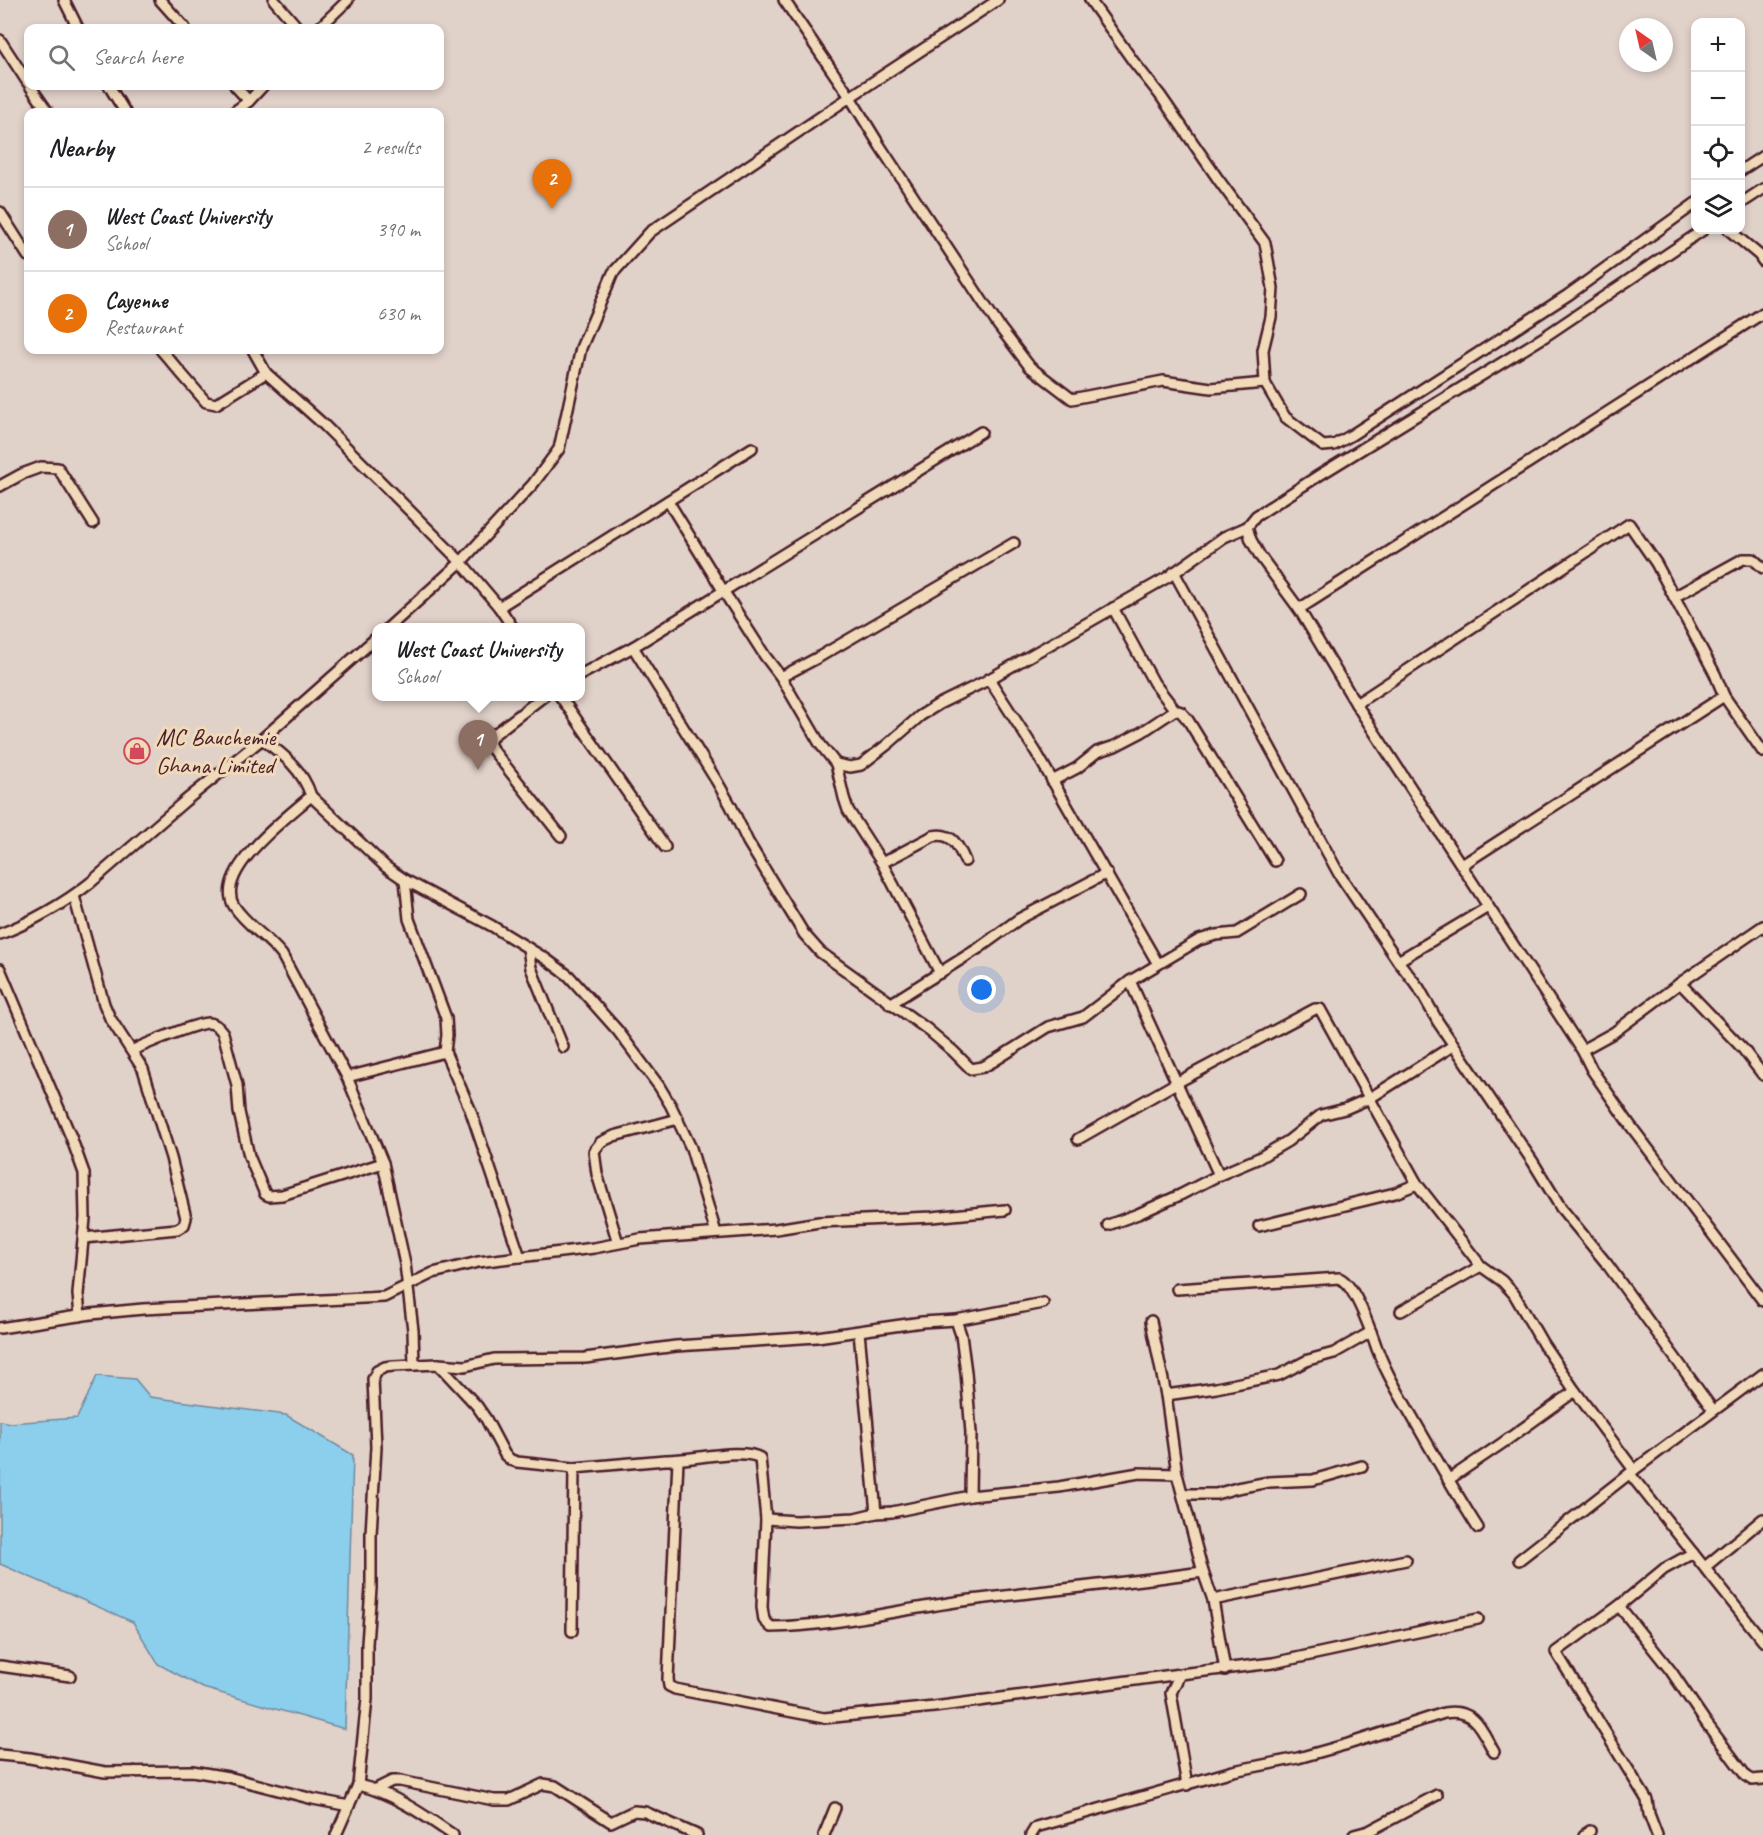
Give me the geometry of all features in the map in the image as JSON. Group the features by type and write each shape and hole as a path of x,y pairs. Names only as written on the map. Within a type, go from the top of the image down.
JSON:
{"street":[{"path":"64,0 76,24"},
{"path":"160,0 181,24"},
{"path":"274,0 295,24"},
{"path":"323,24 348,0"},
{"path":"784,0 850,97 998,326 1030,367 1072,399 1163,381 1211,388 1266,383"},
{"path":"392,623 461,562 533,484 559,449 581,348 613,273 650,232 998,0"},
{"path":"1090,0 1265,243 1273,288 1271,317 1263,350 1266,383 1285,417 1323,446 1334,445 1350,436 1568,296 1691,206"},
{"path":"0,40 24,76"},
{"path":"33,90 45,108"},
{"path":"111,90 123,108"},
{"path":"239,90 249,101"},
{"path":"239,108 259,90"},
{"path":"1745,168 1763,156"},
{"path":"1745,201 1763,189"},
{"path":"0,212 24,250"},
{"path":"836,764 850,767 861,765 920,716 1113,608 1174,572 1224,537 1247,527 1256,516 1544,338 1697,234"},
{"path":"1734,234 1763,261"},
{"path":"1299,609 1763,313"},
{"path":"164,354 206,402 216,404 266,373"},
{"path":"255,354 266,373 322,424 461,562 500,607 510,623"},
{"path":"585,672 633,647 724,592 981,432"},
{"path":"500,607 752,448"},
{"path":"0,486 41,467 58,468 93,523"},
{"path":"668,501 820,744 836,764 843,798 848,810 882,863 940,972"},
{"path":"1356,704 1629,524 1656,563 1715,674 1724,696 1763,752"},
{"path":"1247,527 1260,556 1299,609 1356,704 1582,1050 1618,1110 1762,1299"},
{"path":"780,677 819,657 1014,543"},
{"path":"1674,597 1743,559 1752,559 1763,568"},
{"path":"1174,572 1340,874 1398,961 1419,988 1438,1022 1533,1162 1561,1208 1607,1264 1713,1410"},
{"path":"1113,608 1154,683 1175,710 1181,712 1188,720 1275,861"},
{"path":"0,934 18,927 74,896 262,739 372,642"},
{"path":"633,647 721,789 748,842 804,934 820,952 927,1029 971,1069 983,1067 1048,1027 1083,1017 1131,981 1199,940 1216,935 1238,933 1301,894"},
{"path":"989,679 1023,731 1158,964"},
{"path":"1462,865 1724,696"},
{"path":"538,701 492,736 489,743 561,836"},
{"path":"563,701 665,847"},
{"path":"1052,781 1077,768 1097,752 1142,732 1175,710"},
{"path":"262,739 296,768 305,780 311,796 386,867 405,880 492,926 569,976 618,1031 659,1086 678,1119 691,1148 716,1233"},
{"path":"311,796 258,844 236,871 231,893 232,903 242,916 282,955 347,1077 384,1163 400,1237 413,1330 414,1365"},
{"path":"882,863 933,836 942,834 960,848 965,861"},
{"path":"890,1004 979,948 1019,919 1107,873"},
{"path":"405,880 409,919 446,1018 445,1052 470,1109 520,1257"},
{"path":"74,896 104,1005 143,1069 171,1158 186,1218 184,1225 177,1229 84,1238"},
{"path":"1398,961 1488,907"},
{"path":"1582,1050 1613,1032 1763,926"},
{"path":"528,948 531,968 563,1047"},
{"path":"0,969 84,1173 85,1218 78,1294 80,1316"},
{"path":"1131,981 1219,1174"},
{"path":"1680,983 1743,1049 1763,1075"},
{"path":"1078,1139 1178,1082 1315,1009 1320,1009 1416,1184 1481,1266 1502,1281 1514,1294 1543,1344 1632,1472 1763,1641"},
{"path":"133,1050 207,1023 218,1026 223,1033 237,1085 239,1112 249,1156 265,1194 269,1196 282,1195 384,1163"},
{"path":"1108,1225 1180,1195 1272,1150 1321,1116 1370,1098 1454,1045"},
{"path":"347,1077 445,1052"},
{"path":"618,1243 597,1174 594,1151 601,1142 614,1136 678,1119"},
{"path":"1259,1226 1395,1193 1416,1184"},
{"path":"0,1328 80,1316 143,1310 384,1297 433,1273 478,1262 594,1248 640,1239 776,1229 819,1222 932,1217 1005,1210"},
{"path":"1401,1311 1481,1266"},
{"path":"1176,1289 1339,1278 1345,1281 1371,1332 1381,1361 1448,1480 1478,1528"},
{"path":"336,1835 358,1785 368,1699 367,1644 376,1447 372,1379 377,1371 385,1367 438,1364 465,1366 494,1359 585,1358 676,1346 817,1337 922,1322 956,1320 1043,1303"},
{"path":"956,1320 961,1335 971,1433 969,1496"},
{"path":"1151,1322 1166,1395 1177,1474 1203,1572 1213,1600 1225,1670"},
{"path":"859,1332 876,1513"},
{"path":"1166,1395 1216,1388 1279,1375 1308,1360 1334,1353 1371,1332"},
{"path":"438,1364 477,1406 505,1455 517,1462 574,1468 729,1454 754,1454 760,1458 766,1520 762,1607 764,1620 771,1627 827,1624 972,1600 1203,1572"},
{"path":"1519,1560 1763,1374"},
{"path":"1448,1480 1575,1391"},
{"path":"678,1460 668,1679 669,1686 675,1689 824,1718 934,1707 1273,1663 1478,1619"},
{"path":"1183,1494 1216,1494 1269,1482 1313,1480 1362,1466"},
{"path":"572,1631 574,1468"},
{"path":"766,1520 855,1518 969,1496 1059,1487 1139,1473 1177,1474"},
{"path":"1705,1567 1763,1519"},
{"path":"1657,1835 1649,1814 1647,1800 1556,1652 1664,1569 1693,1553"},
{"path":"1213,1600 1406,1560"},
{"path":"1618,1606 1671,1671 1746,1776 1752,1780 1763,1779"},
{"path":"0,1666 70,1676"},
{"path":"1180,1674 1171,1693 1187,1785"},
{"path":"1031,1835 1036,1827 1233,1771 1298,1758 1444,1713 1456,1711 1467,1714 1475,1720 1494,1752"},
{"path":"0,1755 30,1758 105,1772 192,1771 228,1777 349,1806"},
{"path":"376,1789 392,1781 400,1781 494,1800 509,1800 543,1784 555,1786 611,1822 634,1811 645,1812 697,1835"},
{"path":"358,1785 376,1789 413,1809 453,1835"},
{"path":"1354,1835 1371,1833 1437,1795"},
{"path":"824,1835 835,1808"}],"water":[{"path":"97,1376 135,1379 150,1397 286,1415 353,1455 345,1729 203,1688 158,1664 133,1622 0,1564 0,1421 10,1423 77,1418"}],"place":[{"name":"Cayenne","path":"552,209"},
{"name":"MC Bauchemie Ghana Limited","path":"137,751"},
{"name":"West Coast University","path":"478,770"}]}
